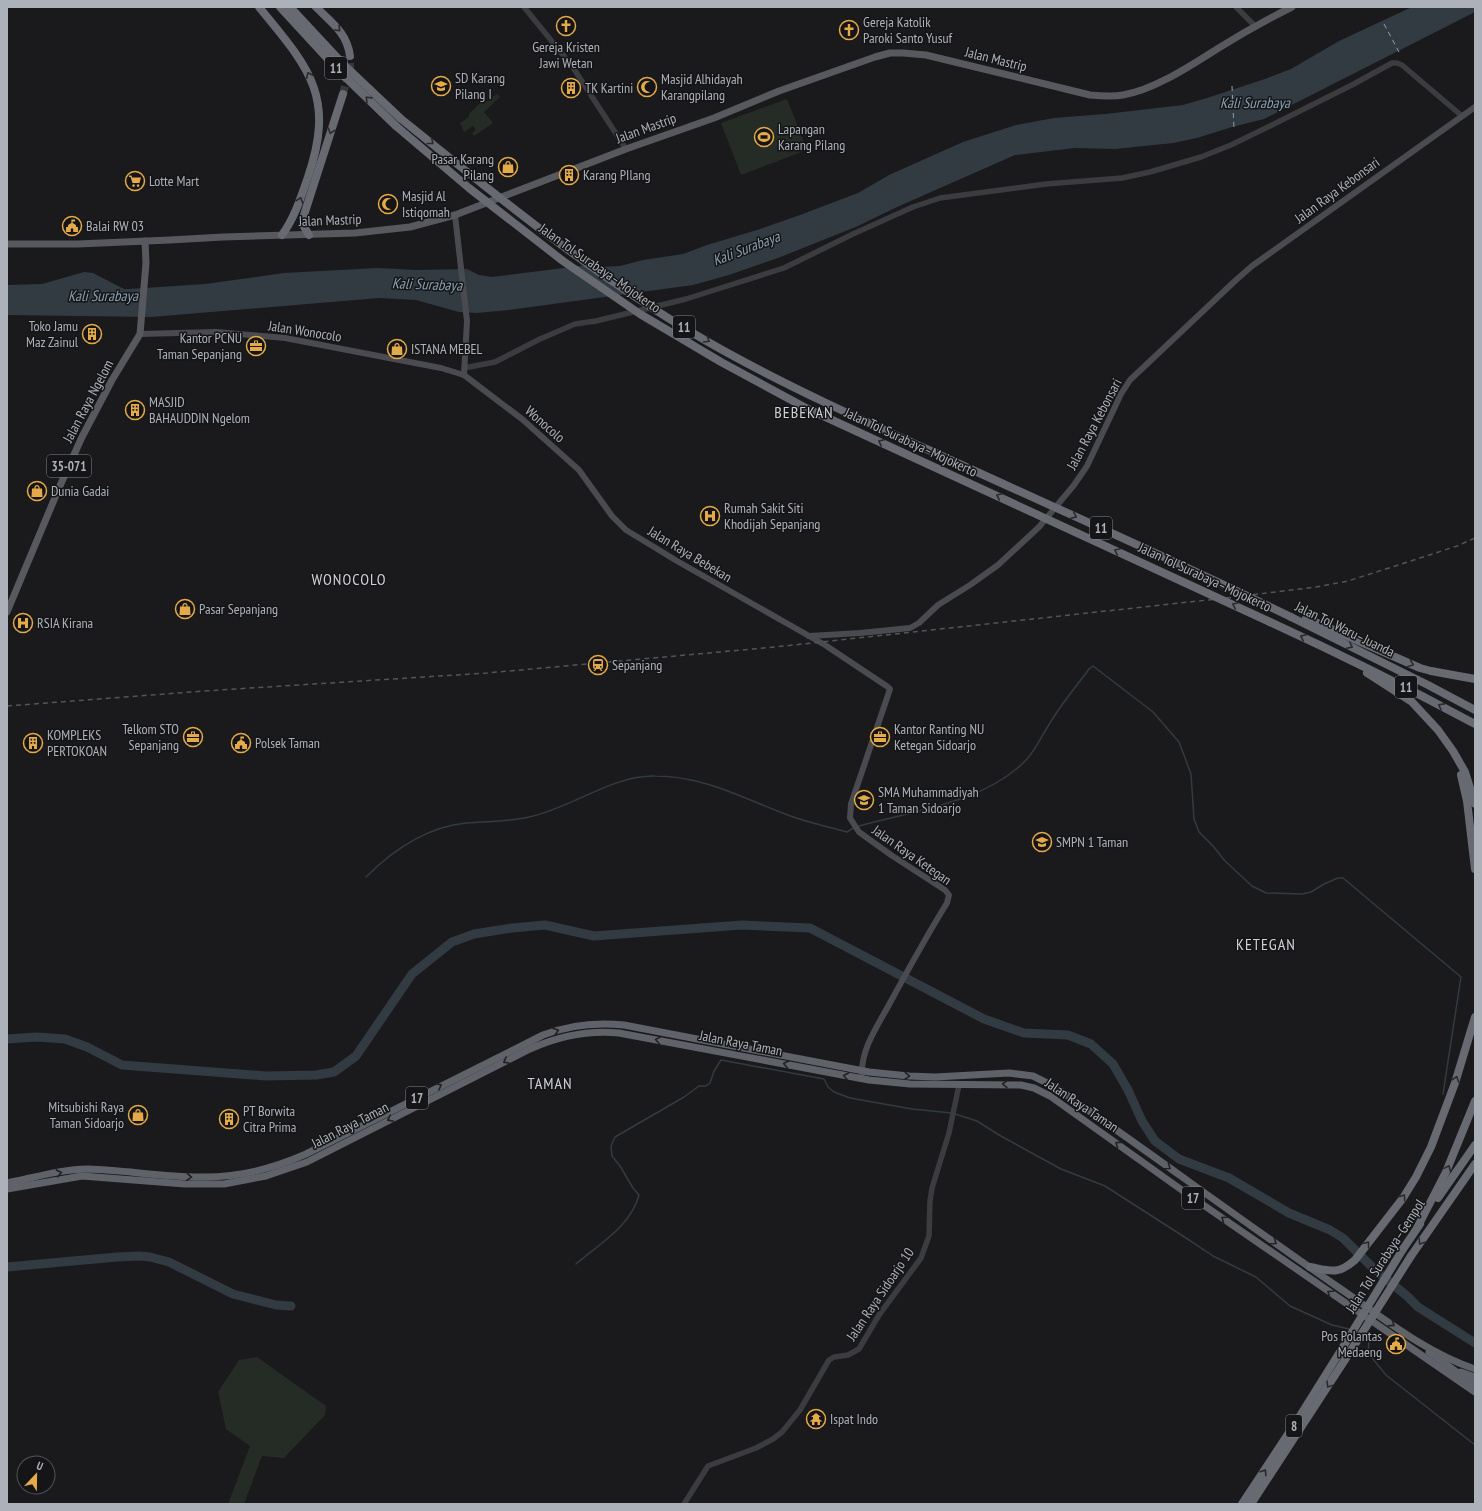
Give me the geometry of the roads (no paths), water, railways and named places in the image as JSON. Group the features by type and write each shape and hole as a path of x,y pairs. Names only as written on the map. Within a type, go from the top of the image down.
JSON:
{"highway":[{"path":"259,7 303,64 313,84 319,110 320,130 318,146 294,217 282,235"},
{"name":"Jalan Tol Surabaya–Mojokerto","path":"280,7 339,71 396,126 469,188 563,261 640,314 721,362 806,408 1336,652 1422,695 1475,724"},
{"name":"Jalan Tol Surabaya–Mojokerto","path":"290,7 344,65 400,118 574,254 648,305 725,352 811,396 1202,574"},
{"path":"316,7 342,32 349,47 350,56"},
{"path":"309,235 303,225 303,218 344,94"},
{"name":"Jalan Tol Waru–Juanda","path":"1202,574 1295,616 1475,710"},
{"path":"1295,616 1420,668 1475,679"},
{"path":"1336,652 1412,702 1438,730 1465,772 1475,804"},
{"path":"1453,752 1461,774 1475,869"},
{"path":"1310,1267 1331,1271 1341,1270 1348,1266 1355,1260 1409,1188 1431,1147 1475,1017"},
{"name":"Jalan Raya Taman","path":"7,1183 87,1169 199,1177 255,1172 282,1164 306,1154 532,1040 552,1032 585,1024 624,1025 828,1069 862,1079 910,1084 1004,1084 1021,1085 1034,1088 1050,1096 1186,1193 1421,1354"},
{"name":"Jalan Raya Taman","path":"7,1189 82,1176 208,1185 240,1182 272,1175 307,1162 530,1049 558,1038 583,1033 619,1033 828,1069 935,1077 1009,1073 1033,1076 1056,1087 1310,1267 1408,1334"},
{"path":"1417,1228 1446,1172 1475,1101"},
{"name":"Jalan Tol Surabaya–Gempol","path":"1242,1504 1298,1419 1403,1249 1475,1145"},
{"name":"Jalan Tol Surabaya–Gempol","path":"1251,1504 1411,1256 1475,1164"},
{"path":"1459,1186 1475,1172"},
{"path":"1408,1334 1414,1341 1475,1385"},
{"name":"17","path":"1408,1334 1448,1358 1475,1368"},
{"path":"1421,1354 1475,1392"},
{"name":"17","path":"1421,1354 1451,1368 1475,1374"}],"main road":[{"name":"Jalan Mastrip","path":"7,244 78,244 397,230 455,215 626,148 714,118 806,81 890,53 926,55 1090,95 1115,96 1133,92 1174,75 1255,26 1292,7"},
{"name":"Jalan Raya Kebonsari","path":"808,635 860,633 910,628 919,623 938,605 994,568 1039,527 1074,485 1087,466 1126,385 1170,341 1252,266 1475,107"},
{"path":"455,215 467,321 464,371"},
{"name":"Jalan Raya Ngelom","path":"7,612 82,437 112,380 140,334 146,262 145,241"},
{"name":"Jalan Wonocolo","path":"140,334 216,332 284,338 464,371"},
{"name":"Wonocolo","path":"464,371 522,419 579,470 601,501"},
{"name":"Jalan Raya Bebekan","path":"601,501 616,521 626,530 677,561 808,635"},
{"name":"Jalan Raya Ketegan","path":"808,635 890,689 851,804 850,818 854,827 891,855 949,894 947,902 911,962 867,1046 864,1055 865,1072 862,1079"}],"street":[{"path":"524,7 572,66 626,148"},
{"path":"1236,7 1255,26"},
{"path":"464,371 495,362 540,339 575,324 596,321 686,299 784,268 913,207 940,198 1046,184 1122,178 1150,172 1201,157 1231,145 1272,125 1392,63 1402,64 1462,116"},
{"name":"Jalan Raya Sidoarjo 10","path":"684,1504 706,1468 756,1448 774,1439 782,1432 800,1410 829,1360 834,1357 848,1355 859,1349 879,1315 921,1258 928,1236 932,1188 953,1118 959,1085"}],"water":[{"name":"Kali Surabaya","path":"1412,7 1475,7 1475,12 1264,119 1197,138 1173,143 1115,149 1075,148 1015,155 897,207 858,226 778,258 729,275 693,285 477,313 459,312 416,300 379,298 151,317 7,315 7,285 42,284 84,272 93,273 124,289 129,289 205,284 284,273 377,268 418,270 467,269 479,275 492,277 587,265 600,267 620,266 643,260 683,254 757,230 858,193 889,175 963,142 1016,125 1054,118 1183,105 1265,79 1291,69 1339,41"}],"waterway":[{"path":"859,826 948,803 991,786 1011,774 1027,759 1059,709 1089,669 1093,666 1153,712 1179,742 1191,774 1194,819 1199,832 1225,861 1252,886 1266,893 1302,894 1311,892 1338,878 1343,878 1461,977 1443,1094"},
{"path":"366,877 399,849 424,834 437,829 466,823 521,819 545,813 608,786 639,777 673,777 690,780 722,789 808,822 847,832 855,827"},
{"path":"7,1039 37,1037 65,1039 87,1047 122,1065 266,1076 316,1075 334,1072 356,1056 412,974 452,942 474,934 545,925 594,936 742,925 810,928 984,1019 1024,1033 1068,1035 1091,1044 1113,1064 1128,1090 1142,1121 1155,1141 1179,1159 1229,1178 1289,1213 1330,1230 1343,1238 1374,1269 1418,1307 1475,1343"},
{"path":"576,1264 604,1242 622,1225 635,1206 639,1195 612,1156 611,1146 615,1137 684,1097 699,1086 706,1086 710,1083 714,1071 721,1060 824,1079 828,1087 834,1092 850,1098 912,1109 952,1113"},
{"path":"955,1114 977,1121 999,1135 1061,1169 1105,1186 1213,1256 1256,1277 1290,1306 1332,1325 1349,1329"},
{"path":"7,1267 117,1257 150,1257 169,1262 233,1294 276,1305 291,1306"},
{"path":"1363,1337 1369,1341 1368,1353 1386,1375 1475,1445"}],"tunnel":[{"path":"343,94 350,67 350,56"}],"railway":[{"path":"7,706 204,691 487,673 775,647 1226,598 1316,587 1348,581 1457,546 1475,538"}],"place":[{"name":"Gereja Kristen Jawi Wetan","path":"566,26"},
{"name":"Gereja Katolik Paroki Santo Yusuf","path":"849,30"},
{"name":"SD Karang Pilang I","path":"441,86"},
{"name":"Masjid Alhidayah Karangpilang","path":"647,87"},
{"name":"TK Kartini","path":"571,88"},
{"name":"Lapangan Karang Pilang","path":"764,137"},
{"name":"Pasar Karang Pilang","path":"508,167"},
{"name":"Karang PIlang","path":"569,175"},
{"name":"Lotte Mart","path":"135,181"},
{"name":"Masjid Al Istiqomah","path":"388,204"},
{"name":"Balai RW 03","path":"72,226"},
{"name":"Toko Jamu Maz Zainul","path":"92,334"},
{"name":"Kantor PCNU Taman Sepanjang","path":"256,346"},
{"name":"ISTANA MEBEL","path":"397,349"},
{"name":"MASJID BAHAUDDIN Ngelom","path":"135,410"},
{"name":"Dunia Gadai","path":"37,491"},
{"name":"Rumah Sakit Siti Khodijah Sepanjang","path":"710,516"},
{"name":"Pasar Sepanjang","path":"185,609"},
{"name":"RSIA Kirana","path":"23,623"},
{"name":"Sepanjang","path":"598,665"},
{"name":"Telkom STO Sepanjang","path":"193,737"},
{"name":"Kantor Ranting NU Ketegan Sidoarjo","path":"880,737"},
{"name":"KOMPLEKS PERTOKOAN","path":"33,743"},
{"name":"Polsek Taman","path":"241,743"},
{"name":"SMA Muhammadiyah 1 Taman Sidoarjo","path":"864,800"},
{"name":"SMPN 1 Taman","path":"1042,842"},
{"name":"Mitsubishi Raya Taman Sidoarjo","path":"138,1115"},
{"name":"PT Borwita Citra Prima","path":"229,1119"},
{"name":"Pos Polantas Medaeng","path":"1396,1344"},
{"name":"Ispat Indo","path":"816,1419"}],"district":[{"name":"BEBEKAN","path":"804,412"},
{"name":"WONOCOLO","path":"349,579"},
{"name":"KETEGAN","path":"1266,944"},
{"name":"TAMAN","path":"550,1083"}]}
